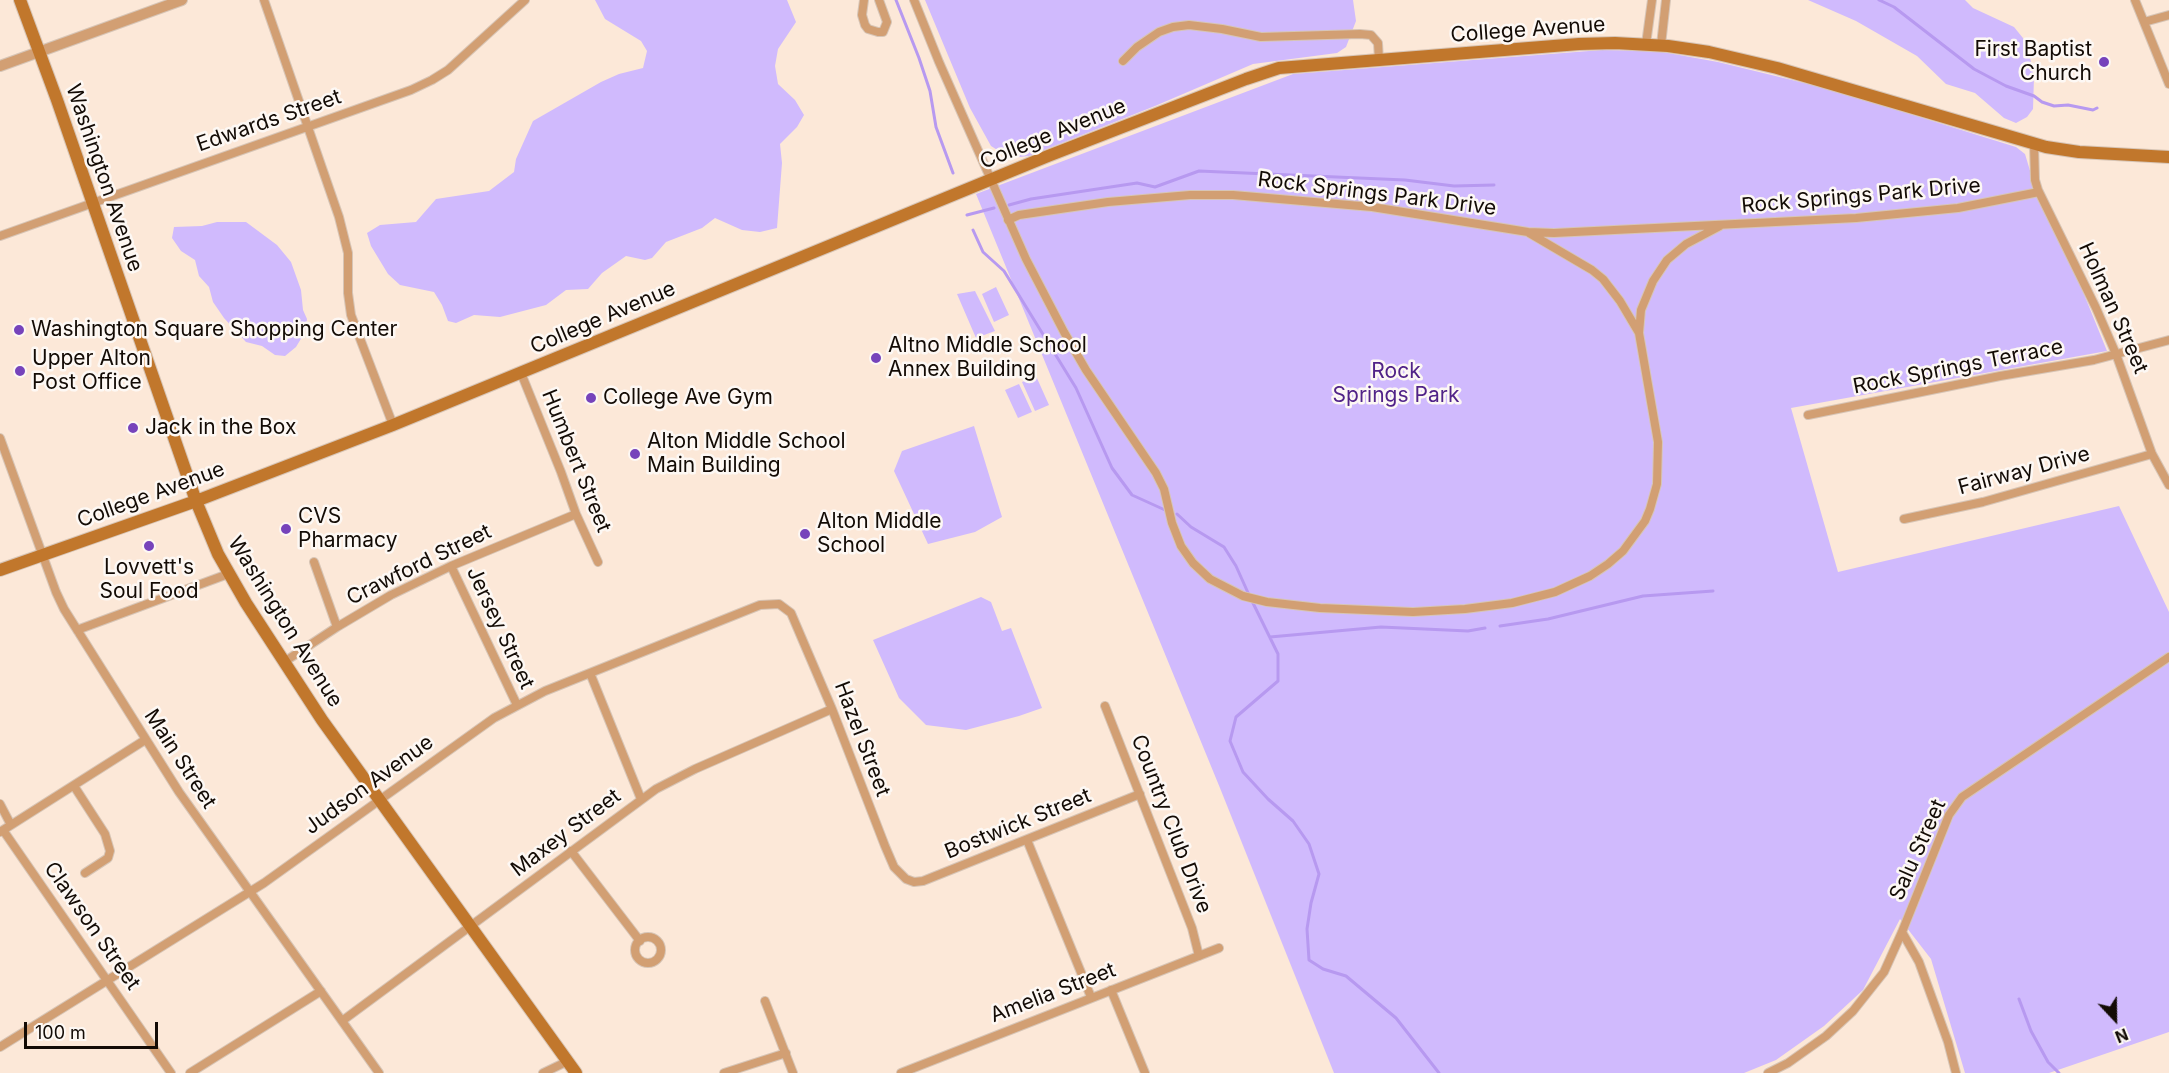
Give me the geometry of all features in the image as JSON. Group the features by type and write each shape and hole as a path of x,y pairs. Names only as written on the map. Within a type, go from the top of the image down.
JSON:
{"main road":[{"name":"Washington Avenue","path":"20,0 196,501 228,574 284,662 379,801 576,1073"},
{"name":"College Avenue","path":"0,570 196,501 393,425 991,180 1271,70 1579,44 1661,45 1709,52 1777,68 2034,144 2079,152 2169,157"}],"street":[{"path":"0,66 182,0"},
{"path":"264,0 345,239 348,253 348,293 351,315 393,425"},
{"name":"Edwards Street","path":"0,236 374,104 432,80 448,70 525,0"},
{"path":"864,0 862,15 864,25 868,30 883,32 887,22 879,0"},
{"name":"Rock Springs Park Drive","path":"914,0 1008,220 1064,332 1156,473 1164,489 1172,523 1186,554 1200,572 1220,586 1243,596 1267,602 1320,608 1380,611 1413,612 1489,607 1555,592 1590,576 1608,564 1628,544 1645,521 1657,484 1658,442 1639,333 1640,315 1645,297 1666,260 1686,244 1720,226"},
{"path":"1646,44 1652,0"},
{"path":"1661,45 1666,0"},
{"path":"2135,0 2169,84"},
{"path":"2144,22 2169,15"},
{"path":"1123,62 1147,39 1159,32 1189,25 1206,26 1261,37 1371,35 1378,43 1379,60"},
{"name":"Holman Street","path":"2034,144 2035,180 2039,192 2070,253 2116,354 2152,454 2169,484"},
{"name":"Rock Springs Park Drive","path":"1008,220 1019,215 1108,202 1191,195 1233,195 1372,207 1528,232 1720,226 1919,213 1994,202 2039,192"},
{"name":"Rock Springs Park Drive","path":"1528,232 1603,279 1620,301 1639,333"},
{"name":"Rock Springs Terrace","path":"1808,415 2116,354 2169,340"},
{"name":"Humbert Street","path":"521,373 576,514 598,562"},
{"name":"Main Street","path":"0,438 62,604 77,630 145,740 250,893 379,1073"},
{"name":"Fairway Drive","path":"1904,519 1983,502 2152,454"},
{"name":"Crawford Street","path":"284,662 391,595 451,566 576,514"},
{"path":"314,562 337,627"},
{"name":"Jersey Street","path":"451,566 517,705"},
{"path":"77,630 228,574"},
{"name":"Judson Avenue","path":"0,1047 250,893 441,755 517,705 737,613 768,604 784,606"},
{"name":"Hazel Street","path":"784,606 791,613 797,625 894,867 910,881"},
{"name":"Salu Street","path":"1768,1073 1808,1050 1826,1036 1853,1011 1884,972 1949,815 1962,797 2169,657"},
{"path":"590,673 641,799"},
{"name":"Country Club Drive","path":"1106,706 1192,928 1199,956"},
{"name":"Maxey Street","path":"342,1021 641,799 669,781 832,709"},
{"path":"5,829 145,740"},
{"path":"74,786 105,834 110,850 108,858 85,873"},
{"name":"Bostwick Street","path":"910,881 923,881 1140,795"},
{"name":"Clawson Street","path":"0,804 5,829 171,1073"},
{"path":"1028,840 1091,997"},
{"path":"571,851 640,941"},
{"path":"1902,932 1919,962 1948,1042 1956,1073"},
{"name":"Amelia Street","path":"901,1073 1219,948"},
{"path":"1111,990 1145,1073"},
{"path":"190,1073 321,992"},
{"path":"765,1001 793,1073"},
{"path":"724,1073 786,1053"},
{"path":"543,1073 568,1061"}],"green space":[{"path":"595,0 787,0 796,22 778,49 775,66 778,84 795,100 804,115 797,127 780,144 782,163 777,228 760,232 742,230 715,218 702,228 666,242 652,258 645,260 626,256 602,273 588,289 566,290 546,305 500,317 474,315 456,323 448,321 434,292 400,285 388,274 371,246 367,233 380,225 416,222 436,199 489,191 514,172 516,159 533,121 601,82 619,74 643,68 647,51 641,41 605,19"},
{"path":"925,0 1353,0 1356,21 1346,47 1337,53 1253,64 1029,156 1010,158 991,146 970,108"},
{"path":"1808,0 1965,0 1973,8 2014,27 2027,43 2034,77 2033,109 2027,117 2016,123 2004,118 1975,93 1946,84 1917,56 1856,21"},
{"name":"Rock Springs Park","path":"1602,50 1657,51 1718,62 1833,90 2016,147 2025,154 2040,204 2077,277 2107,351 1791,408 1838,572 2119,506 2169,612 2169,1032 2049,1073 1965,1073 1931,959 1900,919 1863,990 1824,1026 1776,1060 1744,1073 1334,1073 1220,788 976,194 1293,74"},
{"path":"217,222 246,222 277,245 291,262 301,290 303,310 307,319 305,332 296,347 285,356 275,355 262,346 246,342 213,302 209,287 199,276 195,260 181,251 172,238 174,227 202,226"},
{"path":"996,287 1009,315 994,322 982,294"},
{"path":"975,291 995,331 976,338 957,294"},
{"path":"1036,376 1049,405 1035,411 1022,382"},
{"path":"1019,384 1032,412 1018,418 1005,390"},
{"path":"974,426 1002,517 975,532 928,544 894,471 902,451"},
{"path":"981,597 991,602 1002,631 1011,628 1042,708 966,730 926,725 899,698 873,640"}],"waterway":[{"path":"896,0 930,91 936,127 953,173"},
{"path":"1879,0 1894,7 1974,69 2006,86 2054,106 2068,105 2093,110 2097,108"},
{"path":"1009,205 1031,199 1137,183 1155,187 1199,171 1405,180 1454,186 1494,185"},
{"path":"967,215 994,208"},
{"path":"973,230 983,252 1004,271 1076,388 1112,468 1132,495 1165,510"},
{"path":"1177,514 1191,527 1224,547 1236,566 1249,595"},
{"path":"1500,626 1548,619 1643,596 1713,591"},
{"path":"1252,601 1278,654 1278,681 1236,717 1230,741 1243,772 1293,821 1309,844 1319,874 1307,929 1309,960 1323,969 1346,976 1396,1018 1439,1073"},
{"path":"1270,637 1381,627 1468,631 1485,628"},
{"path":"2019,999 2031,1031 2048,1062 2059,1073"}],"place":[{"name":"First Baptist Church","path":"2104,62"},
{"name":"Washington Square Shopping Center","path":"19,330"},
{"name":"Altno Middle School Annex Building","path":"876,358"},
{"name":"Upper Alton Post Office","path":"20,371"},
{"name":"College Ave Gym","path":"591,398"},
{"name":"Jack in the Box","path":"133,428"},
{"name":"Alton Middle School Main Building","path":"635,454"},
{"name":"CVS Pharmacy","path":"286,529"},
{"name":"Alton Middle School","path":"805,534"},
{"name":"Lovvett's Soul Food","path":"149,546"}]}
